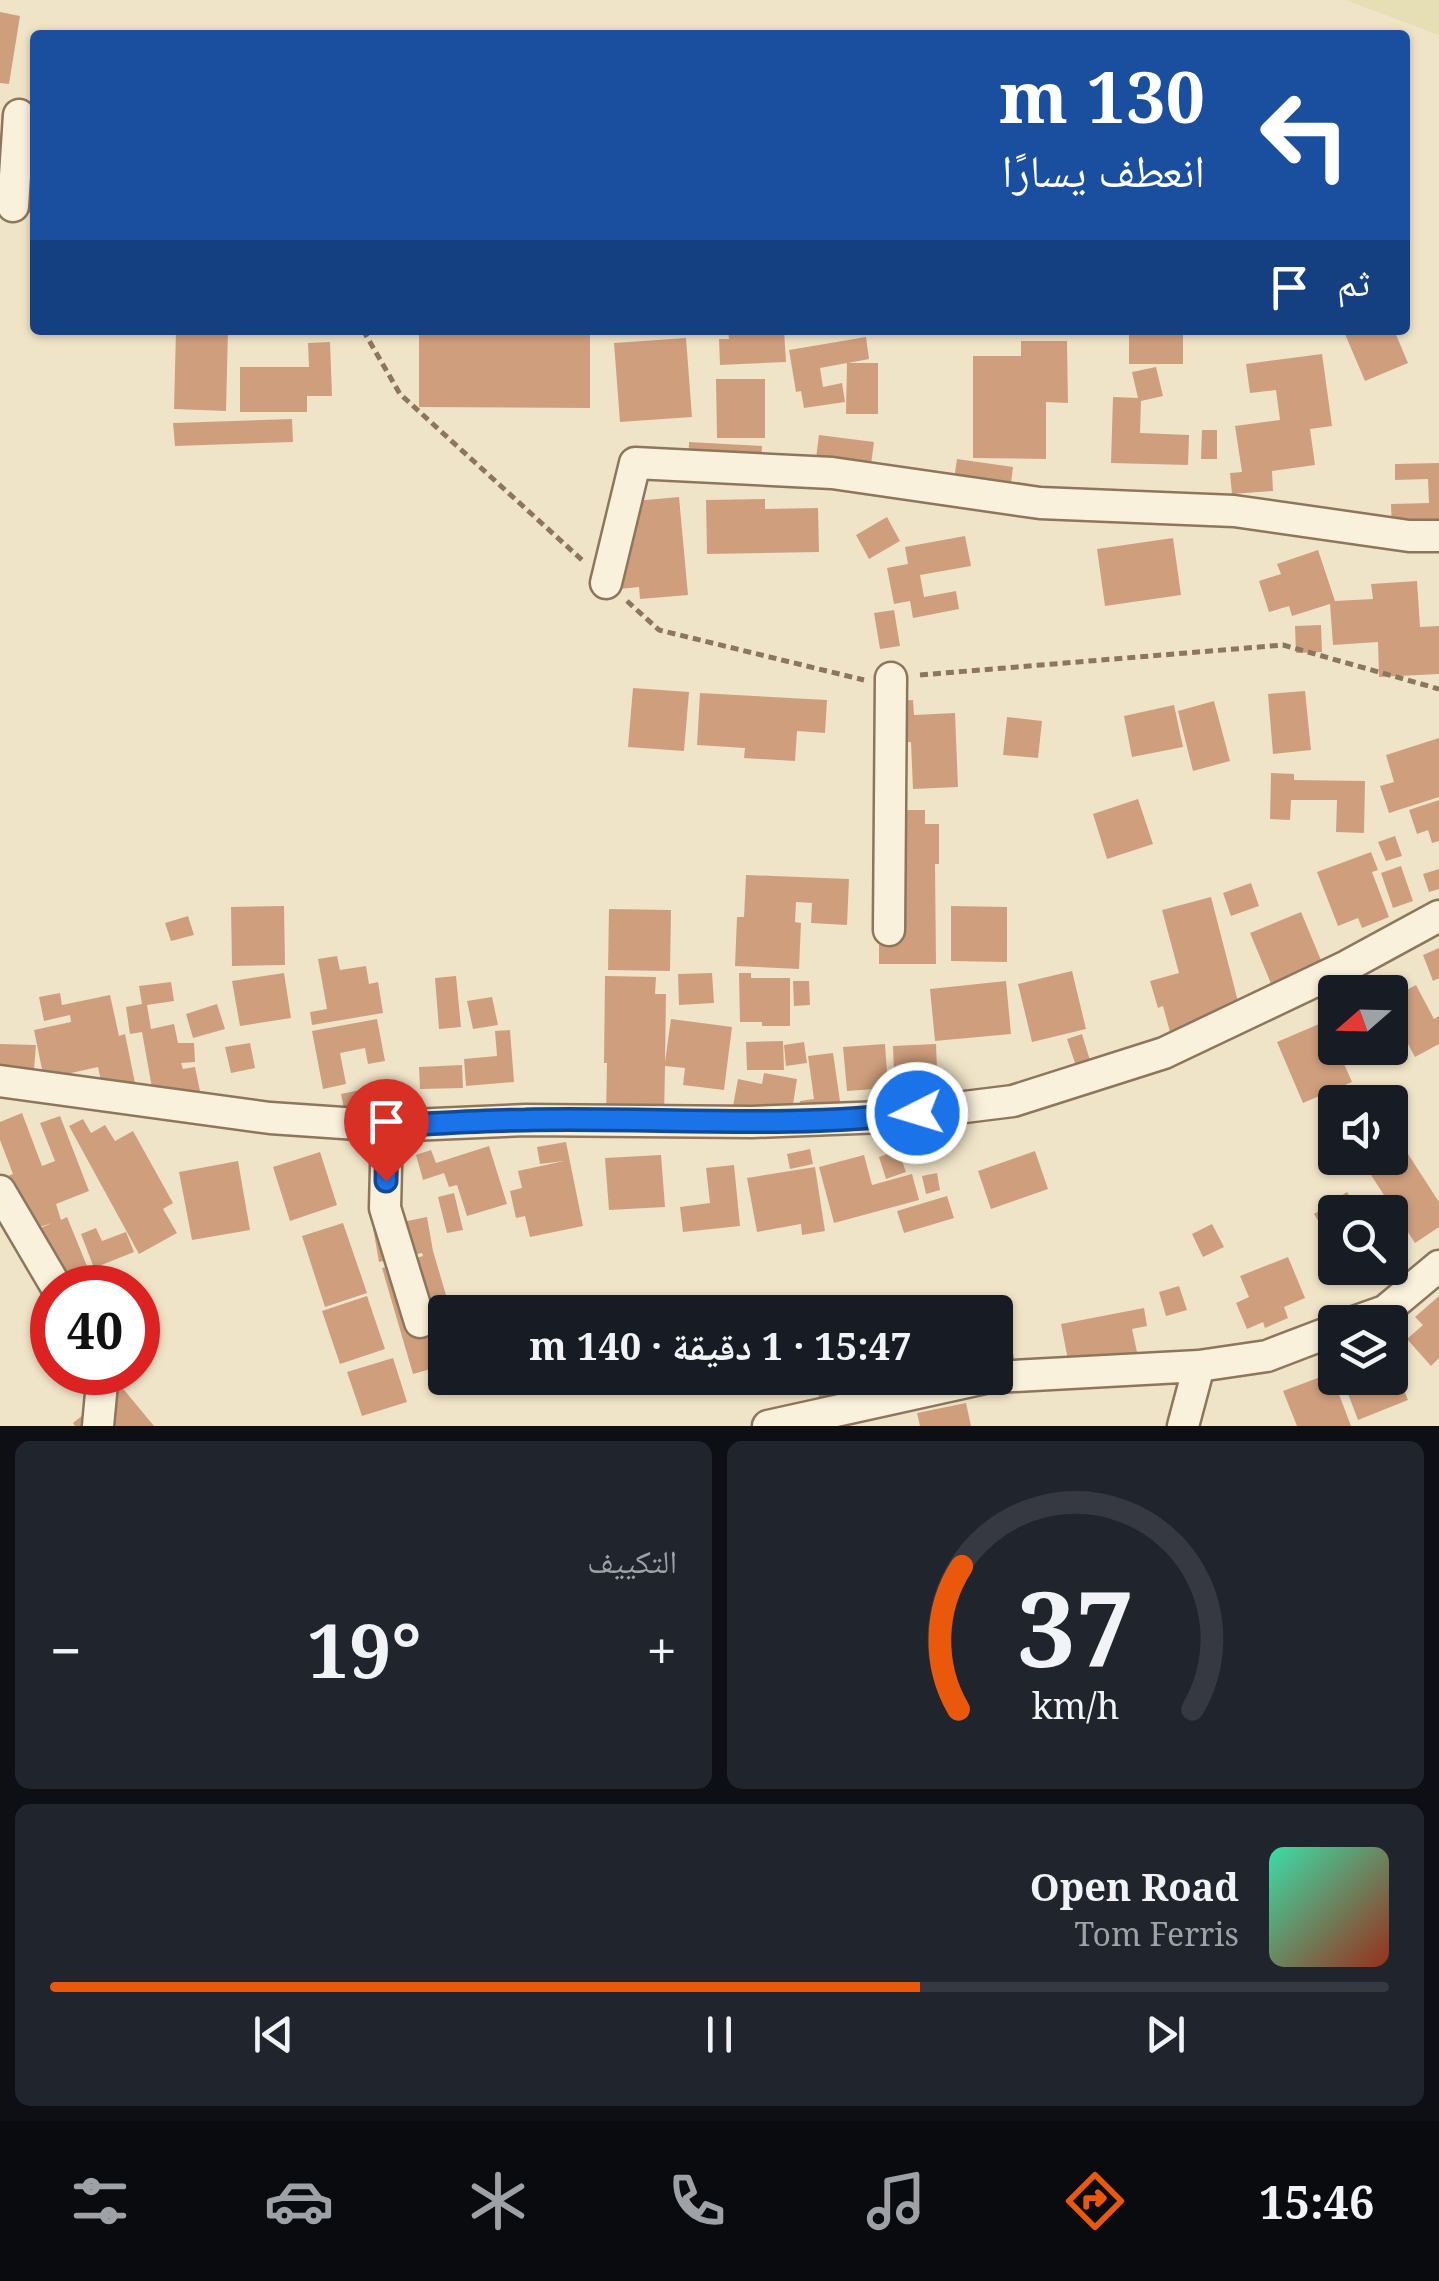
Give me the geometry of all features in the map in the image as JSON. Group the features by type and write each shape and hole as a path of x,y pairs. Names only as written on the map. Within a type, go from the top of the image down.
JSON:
{"street":[{"path":"13,206 19,115"},
{"path":"606,582 635,463 832,474 1040,503 1234,511 1409,536 1439,536"},
{"path":"888,930 890,678"},
{"path":"0,1081 270,1118 387,1126 526,1120 752,1122 884,1117 1013,1101 1164,1053 1347,966 1439,916"},
{"path":"387,1126 385,1208 420,1322"},
{"path":"0,1191 44,1265"},
{"path":"1392,1305 1439,1266"},
{"path":"1013,1375 1199,1366 1267,1356 1318,1336"},
{"path":"1183,1426 1199,1366"},
{"path":"98,1426 101,1395"},
{"path":"768,1426 909,1395"}],"path":[{"path":"366,335 400,394 659,630 862,680 1283,645 1439,689"}],"shaded area":[{"path":"1345,0 1439,0 1439,35"}],"building":[{"path":"0,12 20,16 9,84 0,83"},
{"path":"17,133 30,135 30,213 4,209"},
{"path":"176,335 228,335 226,411 174,409"},
{"path":"419,335 590,335 590,408 419,407"},
{"path":"729,335 784,335 786,362 720,365 719,339 729,339"},
{"path":"1129,335 1183,335 1183,364 1129,364"},
{"path":"1345,335 1396,335 1408,363 1365,381"},
{"path":"866,337 869,359 848,363 878,363 878,414 846,414 847,363 820,368 823,387 842,383 845,402 804,408 801,391 796,392 789,350"},
{"path":"686,338 692,417 620,422 614,343"},
{"path":"1021,341 1067,341 1068,403 1046,402 1046,459 973,458 973,356 1021,356"},
{"path":"330,342 332,396 307,396 307,412 240,412 240,367 309,367 308,343"},
{"path":"1322,354 1332,426 1310,429 1315,465 1272,471 1273,491 1232,494 1230,473 1242,472 1235,426 1280,420 1276,390 1250,393 1246,364"},
{"path":"1156,367 1163,396 1141,401 1140,433 1189,435 1188,465 1111,463 1113,397 1138,398 1132,372"},
{"path":"716,379 765,379 765,438 717,438"},
{"path":"292,419 293,442 175,446 173,423"},
{"path":"1202,430 1217,430 1217,459 1201,459"},
{"path":"819,435 874,442 870,472 813,481"},
{"path":"689,442 762,446 760,481 688,478"},
{"path":"957,459 1013,467 1007,515 950,507"},
{"path":"1439,463 1439,532 1392,533 1391,504 1429,503 1428,479 1395,480 1395,464"},
{"path":"679,497 688,595 640,599 639,587 620,589 613,503"},
{"path":"765,499 765,509 818,508 819,552 707,554 706,500"},
{"path":"887,517 900,541 869,559 856,535"},
{"path":"965,536 971,566 920,575 924,597 956,591 959,609 913,618 910,601 894,604 887,568 908,564 905,547"},
{"path":"1173,538 1181,595 1105,606 1097,549"},
{"path":"1318,550 1335,601 1373,599 1371,584 1417,581 1420,627 1439,626 1439,674 1379,677 1378,642 1333,645 1330,604 1292,616 1289,606 1269,612 1259,581 1281,574 1277,564"},
{"path":"894,610 900,646 880,649 874,613"},
{"path":"1321,625 1322,652 1296,653 1295,626"},
{"path":"633,688 689,692 684,751 628,747"},
{"path":"1305,691 1311,750 1273,754 1268,694"},
{"path":"700,693 827,700 825,733 797,731 795,761 744,758 745,748 697,745"},
{"path":"913,700 914,715 955,713 958,787 913,789 911,742 882,744 880,702"},
{"path":"1214,701 1230,761 1193,771 1178,711"},
{"path":"1174,705 1183,747 1132,757 1124,716"},
{"path":"1007,717 1042,721 1038,758 1003,755"},
{"path":"1439,738 1439,797 1389,813 1380,786 1394,782 1386,755"},
{"path":"1271,773 1294,774 1294,780 1365,781 1364,833 1336,832 1337,800 1291,800 1290,820 1270,819"},
{"path":"1138,799 1153,844 1107,859 1093,814"},
{"path":"1439,800 1439,841 1432,843 1428,830 1417,834 1409,810"},
{"path":"879,810 925,810 925,824 939,824 939,864 935,864 936,964 879,964"},
{"path":"1395,836 1402,856 1386,861 1378,842"},
{"path":"1371,852 1378,870 1372,872 1389,917 1362,928 1358,918 1338,926 1317,872"},
{"path":"1401,866 1413,901 1393,908 1381,873"},
{"path":"1439,869 1439,889 1429,892 1423,874"},
{"path":"746,875 849,879 847,925 811,923 812,903 796,902 795,922 801,923 799,969 735,966 737,917 744,917"},
{"path":"1251,883 1259,906 1231,916 1223,893"},
{"path":"1211,897 1241,1013 1170,1032 1150,981 1179,973 1162,910"},
{"path":"284,906 285,965 232,966 231,907"},
{"path":"951,906 1007,907 1007,962 951,961"},
{"path":"609,909 671,910 670,971 608,970"},
{"path":"1301,912 1323,965 1272,986 1250,933"},
{"path":"188,916 194,935 171,941 165,923"},
{"path":"1439,948 1439,978 1433,981 1423,955"},
{"path":"337,956 340,970 366,966 369,984 378,982 383,1013 312,1025 310,1012 327,1009 318,959"},
{"path":"1072,971 1086,1029 1032,1042 1018,984"},
{"path":"284,973 291,1018 240,1026 232,981"},
{"path":"712,973 714,1003 679,1005 678,974"},
{"path":"739,973 751,973 751,978 790,978 790,1026 740,1022"},
{"path":"456,976 461,1027 439,1029 435,978"},
{"path":"605,976 656,977 655,994 666,994 665,1062 671,1019 732,1027 724,1090 683,1085 685,1068 665,1066 664,1119 606,1118"},
{"path":"793,981 809,981 810,1005 794,1006"},
{"path":"1006,981 1011,1034 935,1041 930,989"},
{"path":"171,982 174,1001 147,1005 151,1029 174,1024 178,1043 194,1043 195,1062 181,1063 183,1069 195,1067 200,1091 154,1099 142,1032 130,1034 126,1007 142,1004 139,986"},
{"path":"1416,985 1434,1019 1439,1016 1439,1044 1415,1057 1408,1044 1408,989"},
{"path":"60,993 62,1005 110,995 119,1036 125,1034 135,1083 103,1090 98,1067 44,1079 34,1030 71,1022 70,1015 44,1021 39,997"},
{"path":"492,997 498,1025 473,1029 467,1001"},
{"path":"217,1004 225,1029 193,1038 186,1014"},
{"path":"377,1019 385,1061 368,1064 365,1048 340,1053 346,1084 323,1089 312,1031"},
{"path":"1318,1024 1318,1065 1344,1065 1352,1082 1318,1085 1318,1097 1303,1103 1277,1042"},
{"path":"510,1030 514,1082 466,1086 464,1059 497,1056 495,1031"},
{"path":"1082,1034 1092,1067 1078,1072 1067,1039"},
{"path":"783,1041 784,1070 747,1070 746,1042"},
{"path":"804,1042 807,1063 786,1066 784,1045"},
{"path":"250,1043 255,1068 231,1073 225,1047"},
{"path":"0,1044 36,1045 34,1070 0,1068"},
{"path":"885,1044 888,1088 847,1091 843,1047"},
{"path":"936,1044 938,1096 895,1098 893,1046"},
{"path":"833,1053 842,1115 803,1121 800,1101 814,1099 808,1056"},
{"path":"462,1065 463,1088 420,1089 419,1067"},
{"path":"764,1073 797,1079 791,1117 733,1106 738,1079 762,1084"},
{"path":"385,1085 392,1119 348,1128 341,1094"},
{"path":"22,1113 42,1166 55,1161 40,1123 60,1116 89,1191 56,1204 61,1220 67,1217 87,1265 45,1265 22,1236 52,1223 34,1229 0,1179 13,1174 0,1140 0,1122"},
{"path":"83,1119 91,1133 105,1125 115,1141 133,1131 173,1203 163,1209 177,1233 139,1254 69,1126"},
{"path":"566,1142 583,1226 530,1237 525,1216 516,1218 510,1191 522,1188 518,1171 564,1161 540,1164 537,1147"},
{"path":"489,1146 507,1204 467,1216 457,1185 449,1187 444,1173 423,1180 416,1155 431,1150 436,1163"},
{"path":"810,1149 813,1164 790,1169 787,1154"},
{"path":"898,1150 906,1172 886,1179 879,1157"},
{"path":"1035,1151 1048,1189 991,1209 978,1171"},
{"path":"320,1152 337,1205 290,1221 273,1167"},
{"path":"1408,1154 1439,1202 1439,1227 1415,1243 1408,1232 1408,1195 1384,1195 1371,1175 1408,1175"},
{"path":"661,1155 665,1207 609,1210 605,1158"},
{"path":"864,1155 872,1185 912,1174 919,1200 834,1223 819,1167"},
{"path":"238,1161 250,1230 192,1240 179,1172"},
{"path":"734,1165 740,1226 683,1232 680,1207 710,1203 706,1168"},
{"path":"815,1167 825,1231 802,1235 801,1224 757,1232 747,1178"},
{"path":"937,1173 940,1190 926,1194 922,1176"},
{"path":"454,1193 463,1230 447,1233 438,1197"},
{"path":"947,1196 954,1218 904,1233 897,1211"},
{"path":"427,1217 446,1295 428,1295 428,1370 413,1374 382,1268 423,1256 422,1253 379,1262 373,1228"},
{"path":"343,1223 367,1293 325,1307 302,1236"},
{"path":"1212,1224 1224,1247 1203,1257 1192,1234"},
{"path":"96,1228 102,1241 126,1232 134,1252 93,1265 81,1234"},
{"path":"1288,1257 1305,1298 1284,1307 1288,1318 1265,1328 1263,1322 1247,1329 1236,1303 1249,1297 1240,1276"},
{"path":"1179,1286 1187,1310 1166,1316 1159,1292"},
{"path":"367,1296 385,1349 340,1364 322,1311"},
{"path":"1439,1296 1439,1358 1431,1366 1408,1340 1423,1325 1415,1317"},
{"path":"1144,1308 1147,1326 1132,1329 1137,1352 1069,1365 1061,1324"},
{"path":"1013,1353 1019,1375 1013,1376"},
{"path":"393,1358 407,1402 362,1416 347,1372"},
{"path":"1318,1378 1318,1395 1339,1395 1351,1426 1297,1426 1283,1391"},
{"path":"108,1395 128,1395 154,1426 75,1426 73,1423"},
{"path":"818,1395 859,1395 861,1403 823,1413"},
{"path":"1348,1395 1406,1395 1408,1400 1358,1420"},
{"path":"966,1403 971,1426 920,1426 917,1413"}],"route":[{"path":"386,1181 387,1126 526,1120 752,1122 917,1113"}]}
